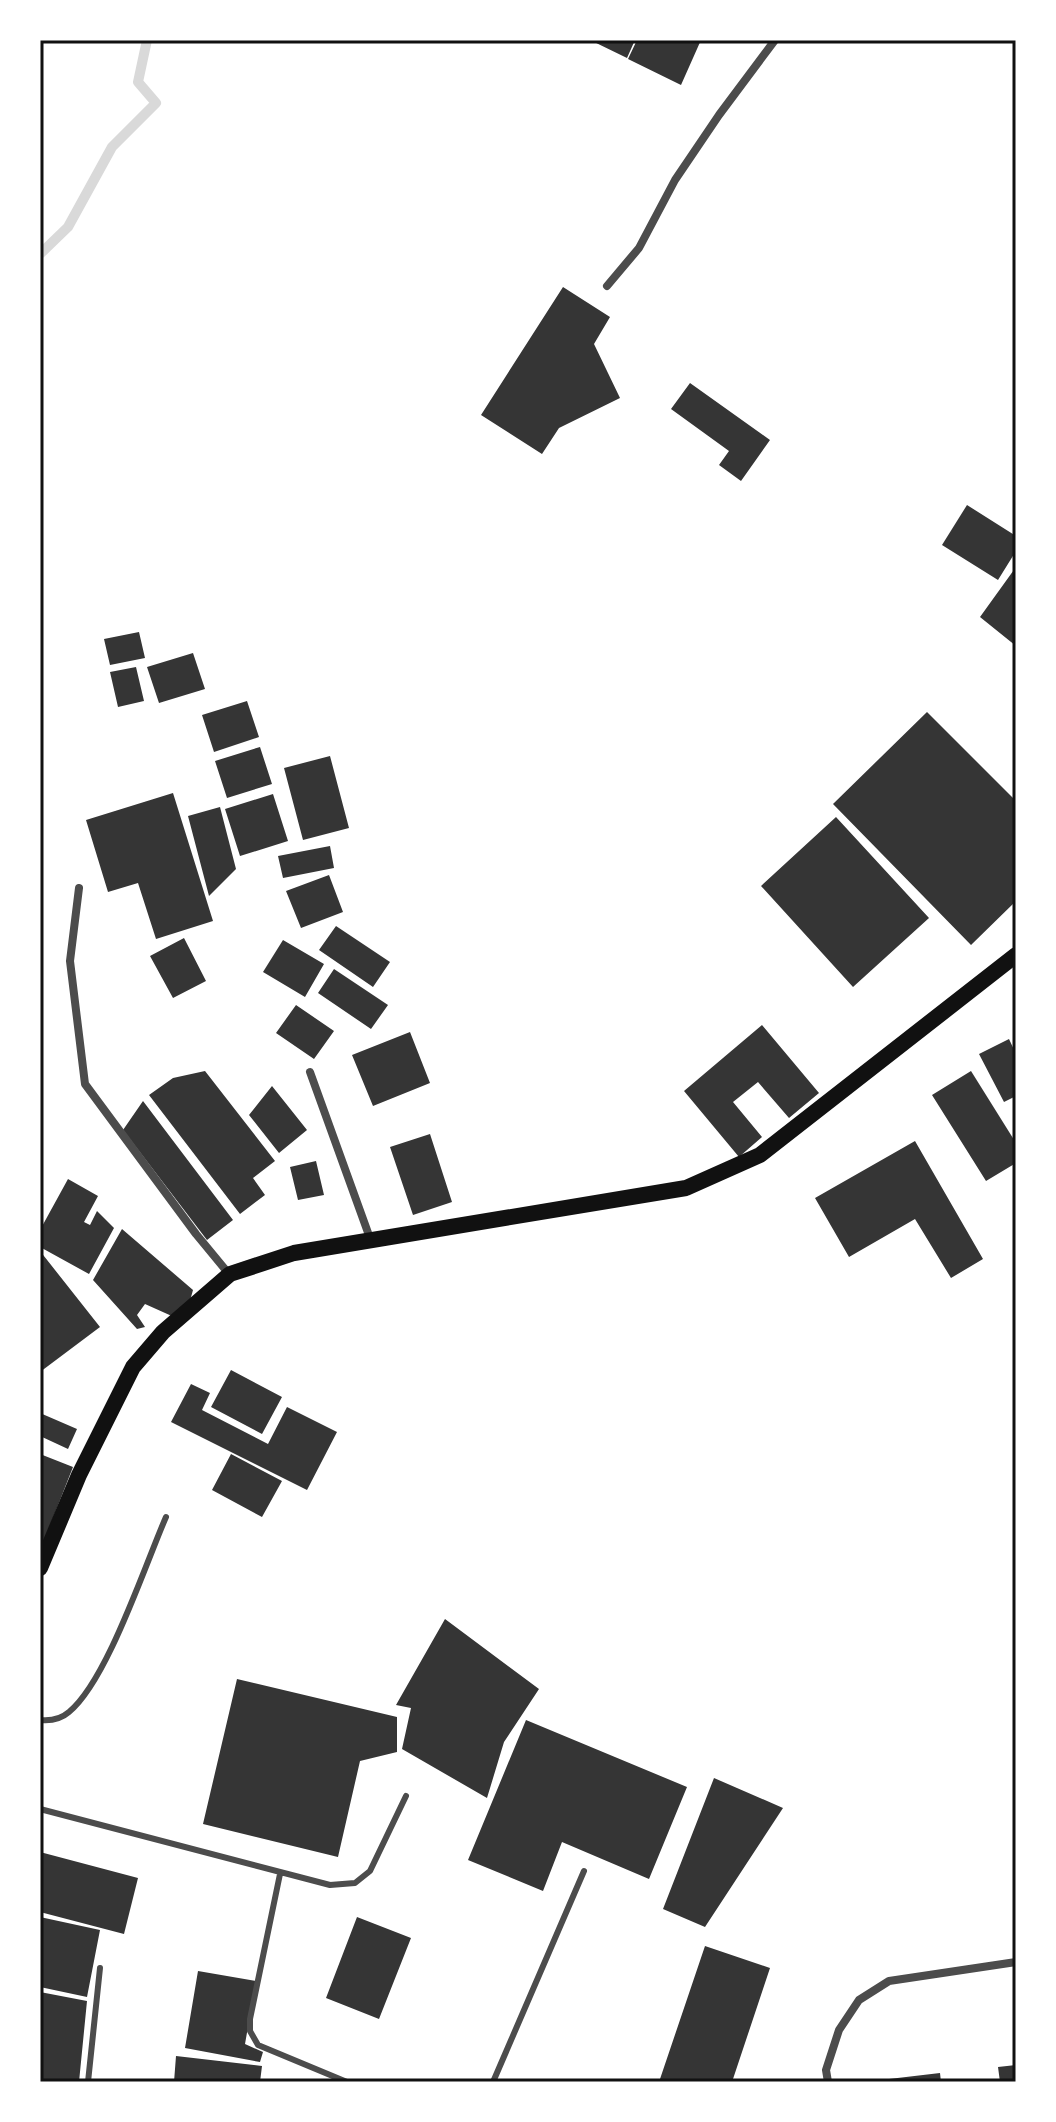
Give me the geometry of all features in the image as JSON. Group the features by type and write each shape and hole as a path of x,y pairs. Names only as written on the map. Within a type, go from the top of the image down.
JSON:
{"main road":[{"path":"40,1568 79,1475 133,1367 163,1332 230,1274 294,1253 686,1188 723,1173 760,1155 1016,955"}],"street":[{"path":"607,286 639,248 675,180 775,40"},
{"path":"79,888 70,961 85,1084 196,1234 230,1274"},
{"path":"310,1072 371,1241"},
{"path":"828,2082 826,2070 839,2030 853,2007 867,1994 889,1981 1016,1962"}],"lane":[{"path":"40,1720 52,1721 68,1713 85,1694 108,1654 166,1517"},
{"path":"40,1809 330,1885 355,1883 370,1871 406,1796"},
{"path":"493,2082 584,1871"},
{"path":"280,1874 250,2031 258,2045 347,2082"},
{"path":"88,2082 100,1968"}],"building":[{"path":"590,40 635,40 627,58"},
{"path":"637,40 701,40 681,85 628,59"},
{"path":"563,287 610,317 594,344 620,398 559,428 542,454 481,415"},
{"path":"690,383 770,440 741,481 719,465 729,451 671,409"},
{"path":"967,505 1016,536 1016,551 998,580 942,545"},
{"path":"1016,567 1016,646 980,617"},
{"path":"139,632 145,658 110,665 104,639"},
{"path":"193,653 205,689 159,703 147,667"},
{"path":"136,667 144,701 118,707 110,672"},
{"path":"247,701 259,737 214,752 202,715"},
{"path":"927,712 1016,801 1016,901 971,945 833,804"},
{"path":"260,747 272,784 227,798 215,761"},
{"path":"330,756 349,828 303,840 284,768"},
{"path":"173,793 213,921 156,939 138,883 108,892 86,820"},
{"path":"273,794 288,841 240,856 225,809"},
{"path":"220,807 236,869 209,896 188,816"},
{"path":"836,817 929,918 853,987 761,886"},
{"path":"330,846 334,868 283,878 278,856"},
{"path":"329,875 343,912 301,928 286,891"},
{"path":"336,926 390,962 373,987 319,950"},
{"path":"184,938 206,981 173,998 150,956"},
{"path":"283,940 324,964 305,997 263,972"},
{"path":"334,969 388,1005 371,1029 318,993"},
{"path":"296,1005 334,1031 314,1059 276,1033"},
{"path":"762,1025 819,1093 789,1118 758,1082 733,1102 762,1137 739,1157 684,1091"},
{"path":"410,1032 430,1083 373,1106 352,1055"},
{"path":"1009,1039 1016,1054 1016,1096 1004,1102 979,1054"},
{"path":"205,1071 275,1161 253,1178 265,1195 240,1214 149,1095 173,1078"},
{"path":"971,1071 1016,1143 1016,1163 986,1181 932,1095"},
{"path":"272,1086 307,1130 279,1153 249,1115"},
{"path":"143,1101 233,1220 207,1240 123,1130"},
{"path":"430,1134 452,1202 413,1215 390,1147"},
{"path":"915,1141 983,1259 951,1278 915,1219 849,1257 815,1198"},
{"path":"316,1161 324,1195 298,1200 290,1167"},
{"path":"68,1179 98,1196 84,1222 90,1225 97,1211 114,1228 89,1274 40,1247 40,1230"},
{"path":"122,1229 193,1290 188,1308 174,1317 145,1304 137,1315 145,1327 137,1329 93,1280"},
{"path":"40,1251 100,1327 40,1372"},
{"path":"231,1370 282,1397 262,1434 211,1407"},
{"path":"191,1384 210,1393 202,1410 268,1444 287,1407 337,1432 307,1490 171,1422"},
{"path":"40,1413 77,1429 68,1449 40,1436"},
{"path":"40,1454 73,1467 40,1551"},
{"path":"231,1454 282,1481 262,1517 212,1490"},
{"path":"445,1619 539,1689 504,1742 487,1798 402,1749 411,1708 396,1705"},
{"path":"237,1679 397,1717 397,1752 360,1761 338,1857 203,1824"},
{"path":"526,1720 687,1787 649,1879 562,1842 543,1891 468,1860"},
{"path":"714,1778 783,1808 705,1927 663,1909"},
{"path":"40,1852 138,1878 124,1934 40,1912"},
{"path":"40,1917 100,1930 87,1997 40,1987"},
{"path":"357,1917 411,1938 379,2019 326,1998"},
{"path":"705,1946 770,1968 732,2082 659,2082"},
{"path":"198,1971 256,1981 245,2044 263,2052 260,2062 185,2048"},
{"path":"40,1992 87,2001 79,2082 40,2082"},
{"path":"176,2056 262,2066 260,2082 174,2082"},
{"path":"1016,2065 1016,2082 1000,2082 998,2067"},
{"path":"940,2073 941,2082 890,2082 889,2079"}],"waterway":[{"path":"40,254 68,227 112,147 156,103 138,82 147,40"}]}
